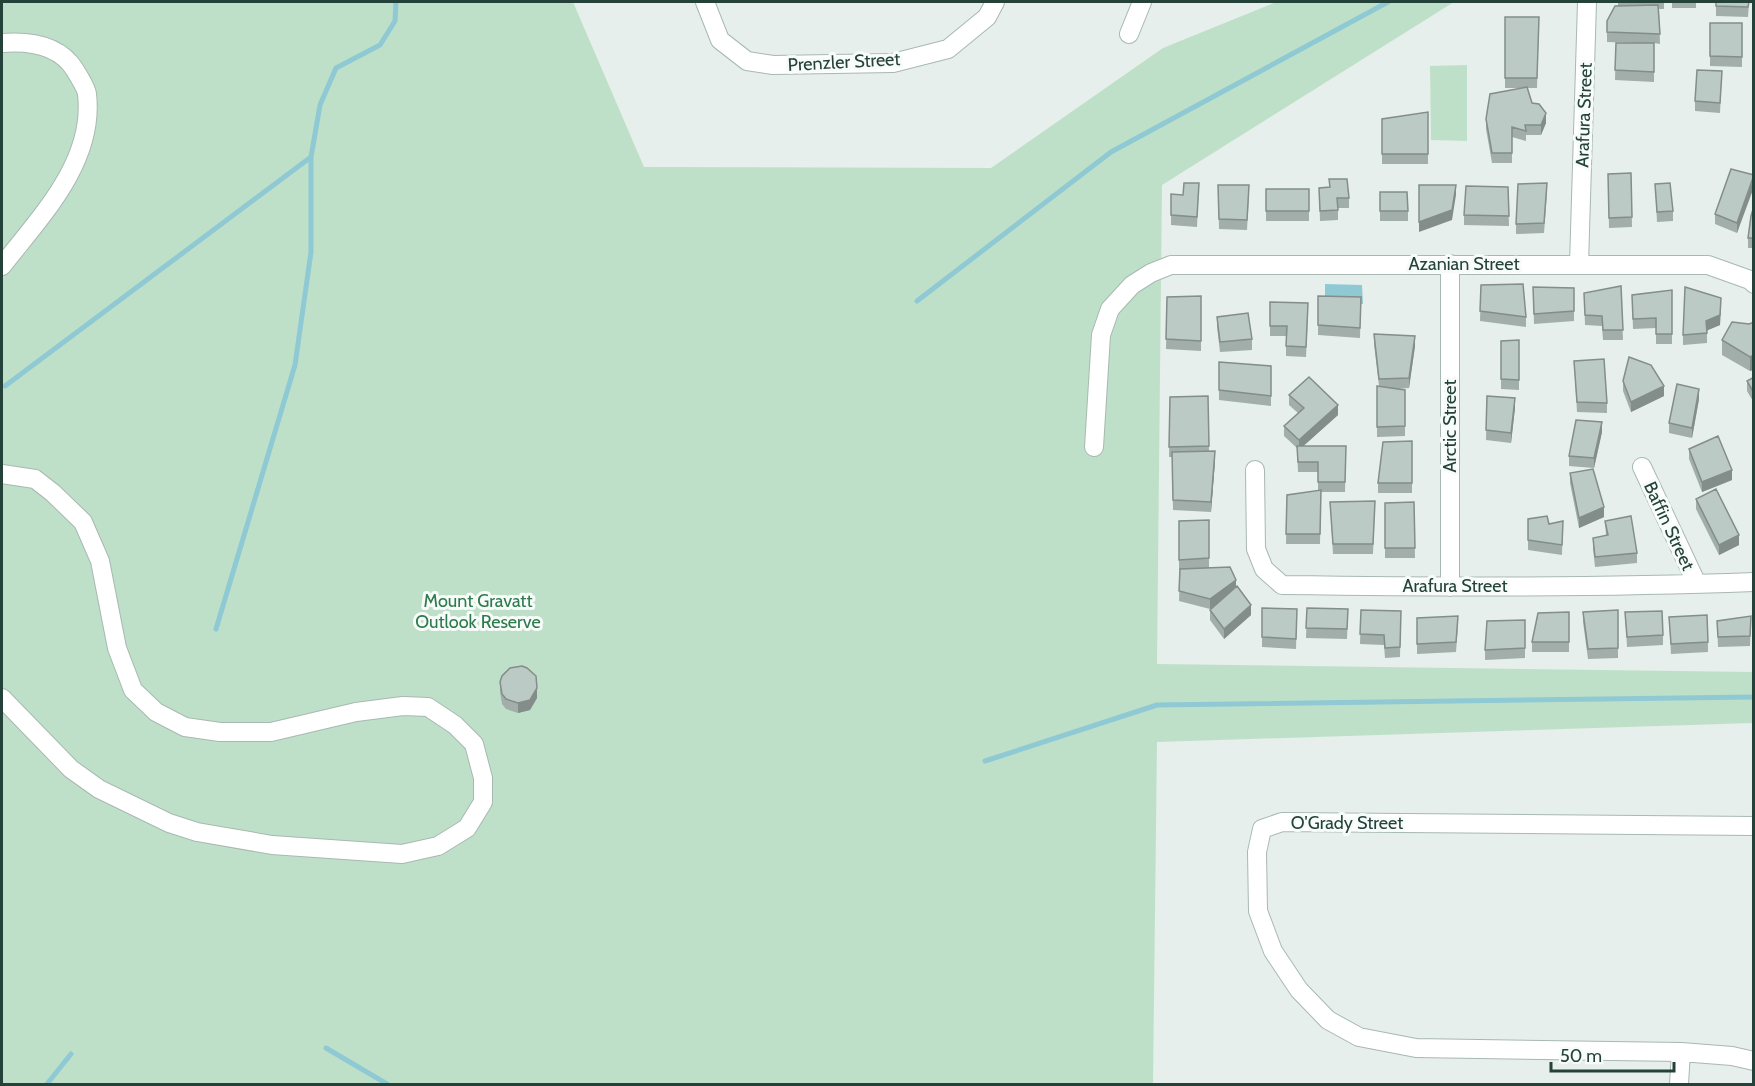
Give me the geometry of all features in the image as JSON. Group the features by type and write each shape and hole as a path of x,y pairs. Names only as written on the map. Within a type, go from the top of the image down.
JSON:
{"street":[{"name":"Prenzler Street","path":"705,2 720,40 747,62 773,65 893,63 948,49 987,17 995,2"},
{"path":"1129,34 1142,2"},
{"name":"Arafura Street","path":"1579,264 1587,2"},
{"path":"2,43 42,44 63,57 73,67 87,92 86,137 59,193 2,266"},
{"name":"Arctic Street","path":"1450,264 1450,587"},
{"name":"Azanian Street","path":"1094,447 1101,335 1110,309 1132,285 1151,273 1171,265 1708,265 1750,280 1754,284"},
{"name":"Baffin Street","path":"1642,467 1697,584"},
{"name":"Arafura Street","path":"1255,470 1256,549 1264,569 1282,585 1450,587 1754,582"},
{"path":"2,474 35,480 53,493 83,522 99,561 117,648 133,690 156,712 185,728 220,732 271,732 356,712 403,706 428,707 455,725 474,744 483,778 483,802 467,828 438,846 402,854 272,845 197,832 169,823 99,789 71,769 2,698"},
{"name":"O'Grady Street","path":"1754,826 1282,822 1262,829 1257,852 1258,911 1274,951 1299,990 1328,1020 1359,1037 1416,1048 1681,1052 1732,1056 1754,1061"},
{"path":"1679,1084 1681,1052"}],"green space":[{"name":"Mount Gravatt Outlook Reserve","path":"2,2 573,2 644,167 991,168 1163,48 1276,2 1454,2 1162,185 1157,664 1753,672 1753,723 1157,742 1153,1084 2,1084"},
{"path":"1467,65 1467,141 1431,140 1430,66"}],"water":[{"path":"1325,284 1362,285 1363,304 1325,302"}],"building":[{"path":"1716,2 1749,2 1748,7 1716,6"},
{"path":"1658,5 1660,34 1607,32 1607,21 1615,6"},
{"path":"1505,17 1539,17 1537,78 1505,78"},
{"path":"1710,23 1742,23 1742,57 1710,56"},
{"path":"1616,43 1654,43 1654,72 1615,70"},
{"path":"1697,70 1722,71 1720,103 1695,101"},
{"path":"1527,87 1532,103 1539,104 1546,113 1541,125 1525,125 1526,131 1512,127 1512,153 1492,153 1486,119 1490,94"},
{"path":"1428,112 1428,154 1382,154 1382,119"},
{"path":"1731,169 1754,175 1737,223 1715,214"},
{"path":"1631,173 1632,217 1609,218 1608,174"},
{"path":"1329,179 1347,179 1349,198 1337,198 1338,210 1320,211 1319,188 1330,187"},
{"path":"1184,183 1199,183 1197,217 1171,215 1171,194 1183,195"},
{"path":"1547,183 1544,223 1516,224 1518,184"},
{"path":"1670,183 1673,211 1657,212 1655,184"},
{"path":"1218,185 1249,185 1247,220 1219,219"},
{"path":"1419,185 1456,185 1452,210 1419,222"},
{"path":"1466,186 1508,187 1509,216 1464,215"},
{"path":"1266,189 1309,189 1309,211 1266,211"},
{"path":"1380,192 1407,192 1408,211 1380,211"},
{"path":"1754,206 1754,238 1748,238 1751,216"},
{"path":"1523,284 1526,317 1480,311 1481,285"},
{"path":"1621,286 1623,330 1603,330 1602,316 1585,315 1584,293"},
{"path":"1533,287 1574,288 1574,311 1534,314"},
{"path":"1685,287 1721,298 1720,315 1706,321 1707,333 1683,335"},
{"path":"1672,290 1672,334 1656,334 1656,318 1633,319 1632,295"},
{"path":"1201,296 1201,341 1166,339 1167,297"},
{"path":"1318,296 1361,297 1360,328 1318,325"},
{"path":"1270,302 1308,303 1306,347 1286,346 1287,326 1270,326"},
{"path":"1248,313 1252,339 1220,342 1217,317"},
{"path":"1732,322 1749,324 1754,322 1754,355 1750,357 1722,340"},
{"path":"1374,334 1415,336 1409,378 1379,379"},
{"path":"1519,340 1519,380 1501,379 1501,341"},
{"path":"1629,357 1651,365 1664,386 1631,402 1623,381"},
{"path":"1604,359 1607,403 1577,402 1574,361"},
{"path":"1219,362 1271,366 1271,396 1219,390"},
{"path":"1309,377 1338,405 1299,440 1284,426 1304,408 1289,395"},
{"path":"1754,377 1754,393 1747,381"},
{"path":"1677,384 1699,389 1692,428 1669,423"},
{"path":"1377,386 1405,390 1405,426 1377,427"},
{"path":"1208,396 1209,446 1169,447 1170,397"},
{"path":"1487,396 1515,398 1511,433 1486,430"},
{"path":"1576,420 1602,422 1594,458 1569,456"},
{"path":"1718,436 1732,470 1702,482 1689,449"},
{"path":"1412,441 1412,483 1378,483 1383,442"},
{"path":"1297,446 1346,446 1345,482 1318,482 1318,462 1298,462"},
{"path":"1215,451 1211,502 1173,500 1172,452"},
{"path":"1593,469 1604,507 1579,518 1570,473"},
{"path":"1716,489 1739,535 1719,545 1696,499"},
{"path":"1321,490 1320,534 1286,534 1287,495"},
{"path":"1375,501 1373,544 1333,544 1330,502"},
{"path":"1414,502 1415,548 1385,548 1385,503"},
{"path":"1547,516 1549,524 1563,521 1562,545 1528,540 1528,519"},
{"path":"1631,516 1637,553 1595,557 1593,538 1608,535 1605,521"},
{"path":"1209,520 1209,558 1179,560 1179,521"},
{"path":"1230,567 1236,580 1210,599 1179,591 1180,569"},
{"path":"1237,586 1251,605 1224,629 1210,610"},
{"path":"1262,608 1297,609 1296,639 1262,637"},
{"path":"1307,608 1348,609 1347,629 1306,628"},
{"path":"1361,610 1401,611 1400,647 1385,648 1384,635 1360,634"},
{"path":"1618,610 1618,648 1588,649 1583,612"},
{"path":"1662,611 1663,635 1627,637 1625,612"},
{"path":"1569,612 1569,642 1532,642 1538,613"},
{"path":"1707,615 1708,642 1671,644 1669,617"},
{"path":"1458,616 1456,642 1417,644 1417,618"},
{"path":"1751,616 1750,636 1718,637 1717,621"},
{"path":"1525,620 1525,648 1485,650 1487,621"},
{"path":"522,666 536,676 537,688 530,700 518,703 506,699 502,694 500,682 502,676 510,668"}],"waterway":[{"path":"216,629 295,365 311,252 311,157 320,105 336,68 380,45 395,21 396,2"},
{"path":"917,301 1111,152 1388,2"},
{"path":"5,386 311,157"},
{"path":"985,761 1157,705 1754,697"},
{"path":"326,1048 387,1084"},
{"path":"47,1084 71,1054"}]}
